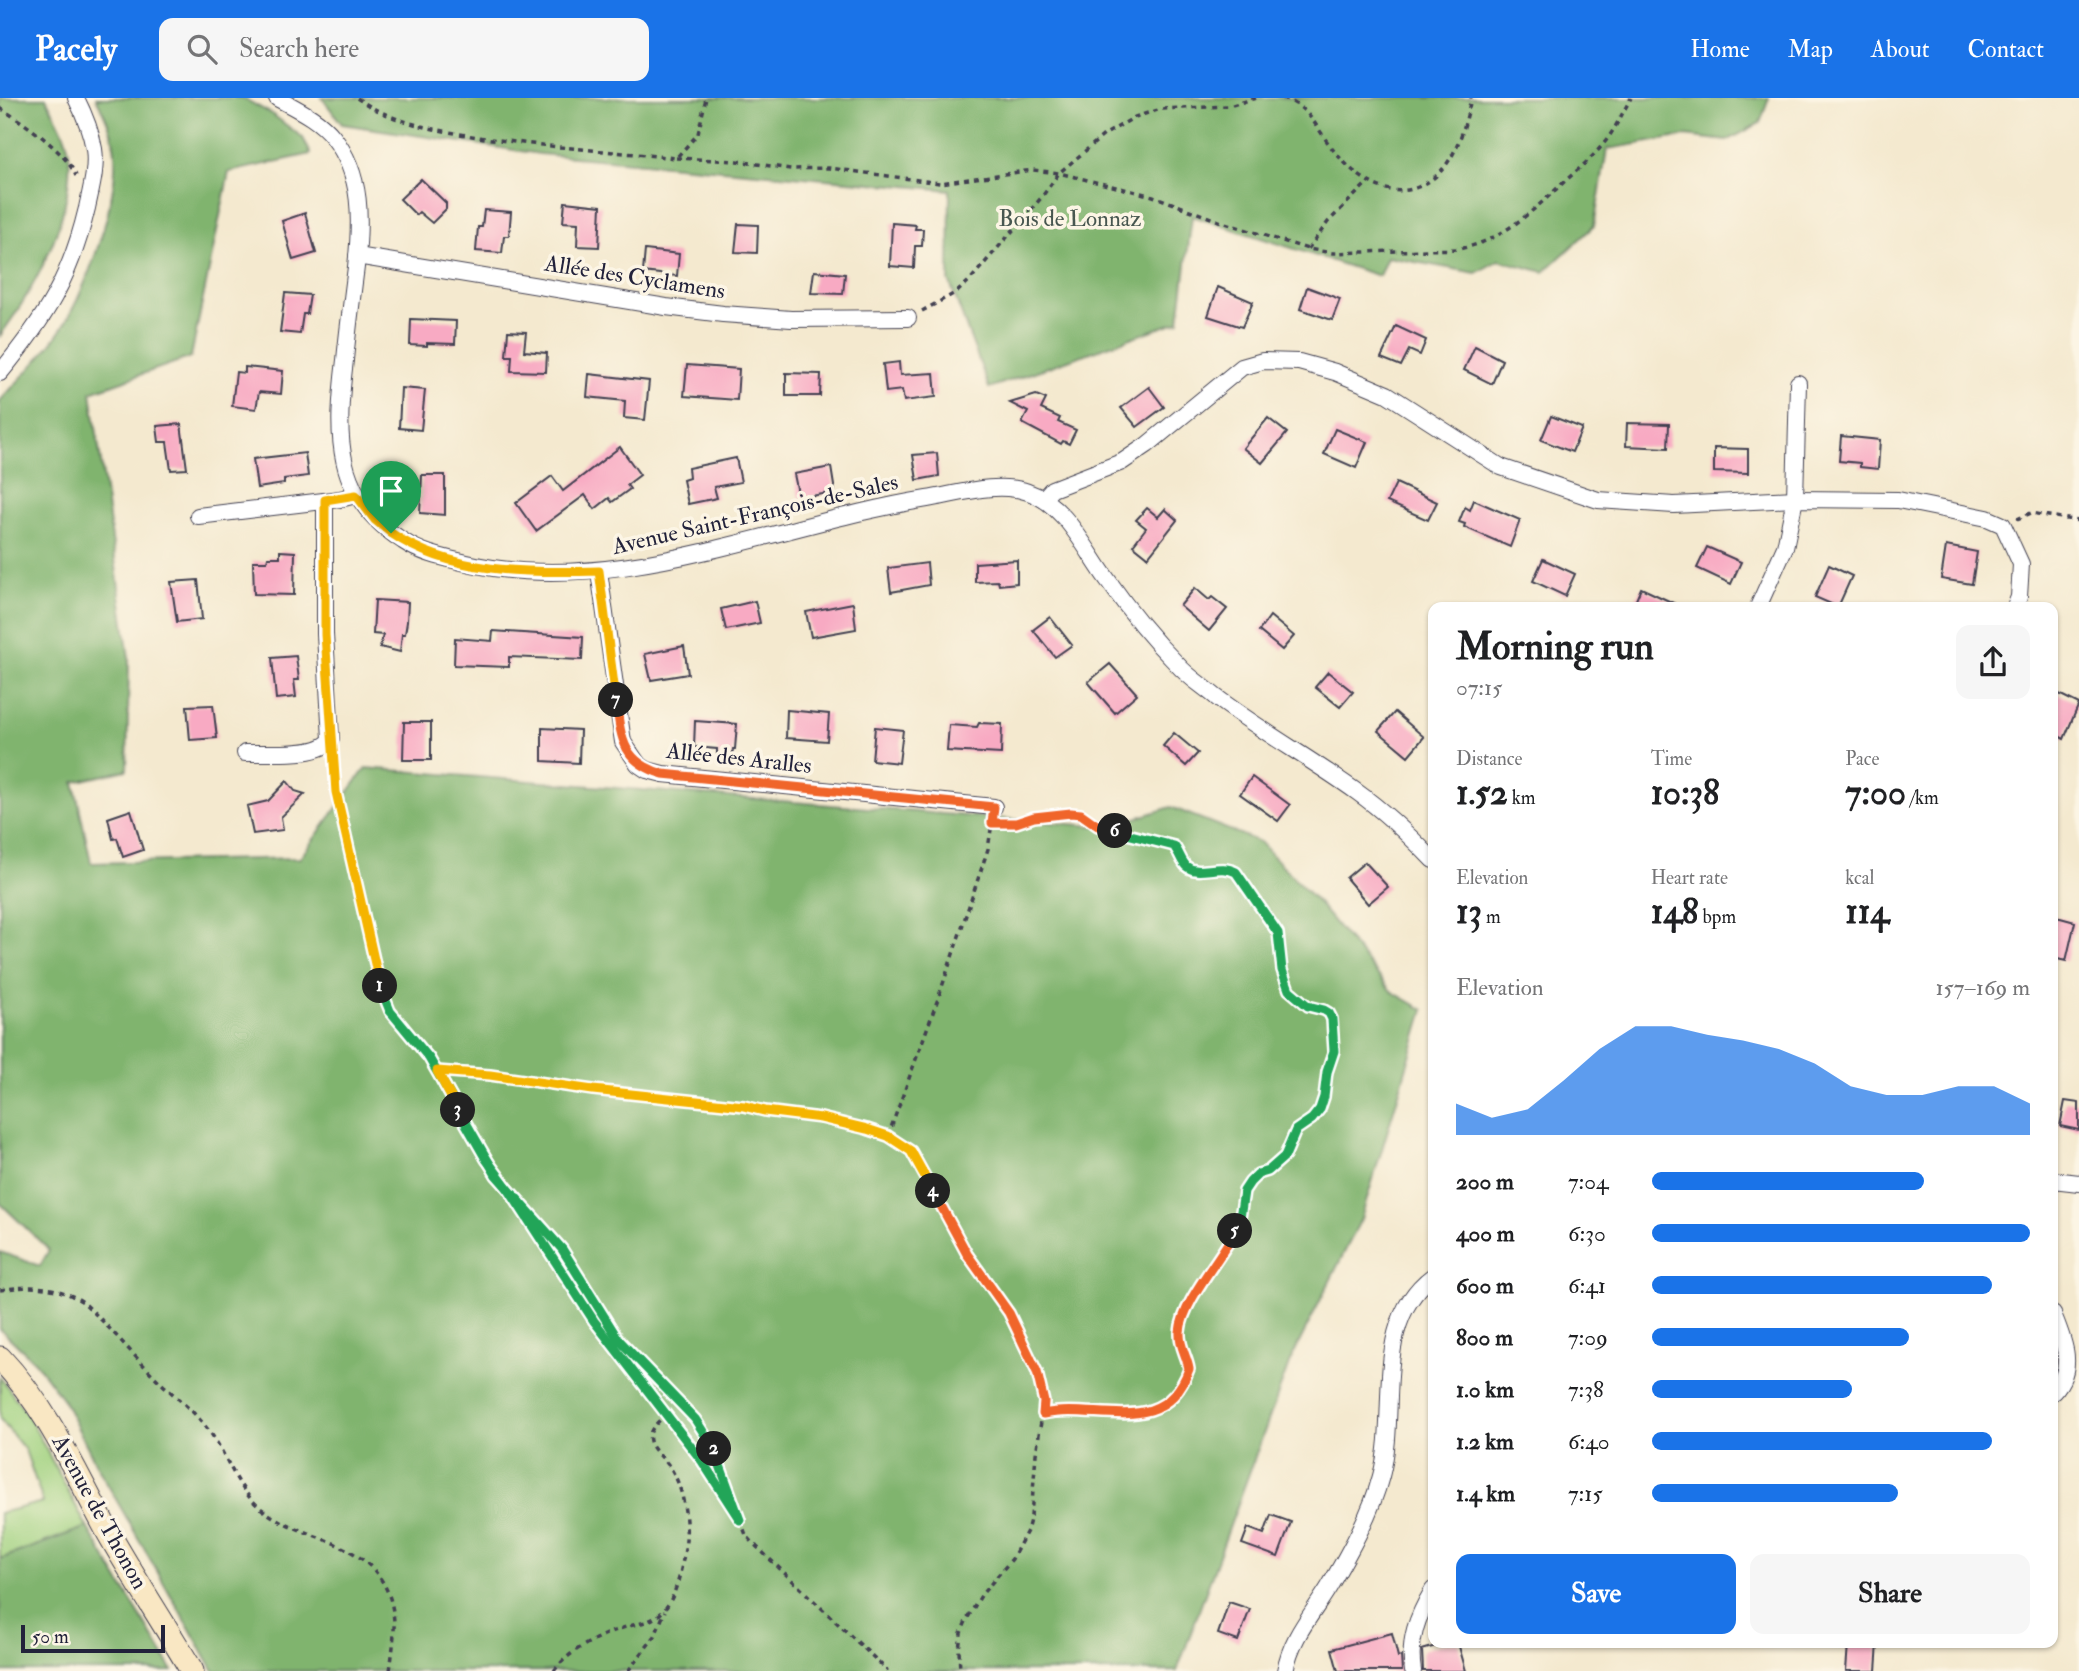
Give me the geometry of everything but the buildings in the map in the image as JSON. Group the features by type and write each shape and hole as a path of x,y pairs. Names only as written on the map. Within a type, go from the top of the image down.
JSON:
{"main road":[{"name":"Avenue de Thonon","path":"0,1357 38,1403 56,1431 129,1569 192,1671"}],"street":[{"path":"0,373 29,338 56,296 78,241 91,192 94,151 84,114 76,98"},
{"name":"Avenue Saint-François-de-Sales","path":"277,98 322,125 351,167 359,206 357,256 339,418 342,458 356,495 375,520 407,544 434,555 507,570 599,571 675,557 878,507 1006,488 1024,490 1043,499 1074,531 1143,628 1187,674 1243,717 1355,790 1428,855"},
{"name":"Allée des Cyclamens","path":"357,256 723,314 791,320 908,318"},
{"path":"1043,499 1052,489 1122,462 1139,451 1242,368 1254,362 1299,362 1335,372 1387,394 1501,467 1598,500 1674,505 1795,499 1898,500 1987,518 2003,525 2021,564 2017,602"},
{"path":"1760,602 1785,547 1795,499 1798,383"},
{"path":"198,516 356,495"},
{"path":"245,752 317,750 328,745 331,739 324,623 325,500"},
{"name":"Allée des Aralles","path":"599,571 620,731 631,756 647,770 993,815"},
{"path":"2058,1181 2079,1183"},
{"path":"1285,1671 1295,1638 1328,1588 1376,1494 1387,1448 1394,1336 1407,1305 1428,1281"},
{"path":"2058,1327 2067,1358 2063,1379 2058,1386"},
{"path":"1413,1671 1411,1647 1415,1626 1428,1600"}],"path":[{"path":"357,98 372,109 399,120 449,132 568,149 737,161 791,169 828,169 940,183 1033,170 1059,173 1153,196 1219,221 1308,249 1334,253 1458,248 1487,240 1528,215 1591,157 1609,136 1631,98"},
{"path":"676,158 698,134 706,98"},
{"path":"908,318 942,302 970,281 1059,173 1104,135 1135,117 1161,109 1229,106 1256,98"},
{"path":"1283,98 1297,103 1308,112 1331,147 1368,182 1387,190 1407,191 1426,184 1443,169 1457,147 1471,98"},
{"path":"0,108 41,137 68,163 83,187 91,192"},
{"path":"1308,249 1328,222 1368,182"},
{"path":"2003,525 2031,513 2079,521"},
{"path":"331,739 338,805 378,980 390,1011 437,1071 486,1159 594,1321 702,1461 740,1520"},
{"path":"888,1136 988,849 993,815 1008,824 1042,816 1081,814 1108,830 1174,846 1189,869 1227,867 1236,872 1278,933 1282,970 1289,990 1308,1006 1329,1013 1334,1036 1333,1061 1327,1072 1320,1109 1312,1119 1296,1130 1285,1156 1268,1171 1258,1174 1244,1191 1236,1230 1189,1303 1183,1317 1180,1342 1189,1369 1179,1390 1158,1408 1144,1412 1109,1415 1060,1410 1043,1414"},
{"path":"437,1071 477,1073 821,1118 888,1136 911,1151 967,1254 1009,1313 1037,1372 1044,1402 1038,1434 1034,1496 1027,1531 1012,1559 982,1594 967,1619 961,1633 960,1671"},
{"path":"509,1190 562,1249 618,1339 682,1405 705,1434 722,1468 746,1535 888,1671"},
{"path":"0,1290 47,1287 72,1295 83,1303 205,1426 226,1457 241,1488 251,1500 278,1519 341,1546 365,1560 383,1581 393,1608 394,1636 390,1671"},
{"path":"628,1671 655,1636 677,1580 687,1534 678,1484 649,1438 651,1430 666,1415"},
{"path":"554,1671 568,1657 584,1647 615,1631 653,1619 666,1606"}],"green space":[{"path":"0,98 46,98 68,146 69,177 59,226 50,250 27,296 0,336"},
{"path":"96,98 243,98 272,114 303,138 311,154 229,172 191,357 91,392 129,658 127,770 74,782 91,863 300,858 366,768 1107,827 1171,807 1260,842 1318,903 1391,991 1424,1010 1361,1219 1290,1361 1177,1671 214,1671 97,1466 64,1401 35,1362 0,1329 0,1252 40,1266 49,1250 0,1203 0,401 36,361 68,318 101,238 112,193 115,154 111,132"},
{"name":"Bois de Lonnaz","path":"322,98 1769,98 1760,123 1727,141 1685,136 1607,149 1594,226 1544,272 1499,260 1476,273 1387,257 1379,276 1192,216 1179,321 989,388 949,280 950,190 540,154 342,124"},
{"path":"0,1377 29,1417 87,1527 0,1559 0,1513 43,1502 25,1450 0,1419"},
{"path":"87,1527 173,1671 0,1671 0,1559"}],"route":[{"path":"391,533 375,520 356,495 325,500 325,635 336,792 372,958 385,1001 396,1020 429,1058 486,1159 496,1175 562,1249 618,1339 695,1419 715,1450 740,1520 702,1461 594,1321 509,1190 496,1175 437,1071 744,1106 821,1118 888,1136 911,1151 918,1160 967,1254 1009,1313 1037,1372 1044,1402 1043,1414 1060,1410 1109,1415 1144,1412 1158,1408 1170,1400 1179,1390 1189,1369 1180,1342 1183,1317 1189,1303 1236,1230 1244,1191 1250,1182 1285,1156 1296,1130 1312,1119 1320,1109 1327,1072 1333,1061 1334,1036 1329,1013 1308,1006 1289,990 1282,970 1278,933 1236,872 1227,867 1189,869 1174,846 1108,830 1081,814 1034,817 1008,824 992,823 994,807 663,774 647,770 631,756 620,731 599,571 554,572 482,567 434,555 407,544 391,533"}]}
